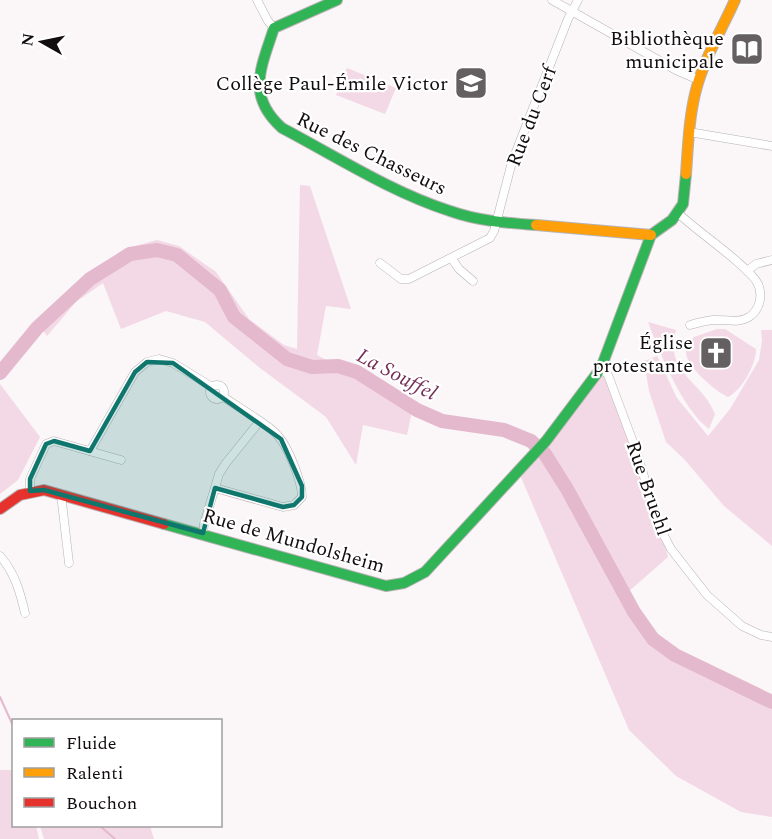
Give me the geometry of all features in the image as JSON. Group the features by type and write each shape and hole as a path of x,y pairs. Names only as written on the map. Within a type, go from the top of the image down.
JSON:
{"street":[{"path":"257,0 274,28 337,0"},
{"path":"552,0 676,70 699,80"},
{"name":"Rue du Cerf","path":"496,222 512,162 578,0"},
{"path":"651,235 678,213 683,204 686,193 689,132 699,80 735,0"},
{"name":"Rue des Chasseurs","path":"274,28 261,75 260,97 263,109 271,120 282,128 410,196 452,212 496,222 651,235"},
{"path":"689,132 772,146"},
{"path":"678,213 747,271 758,284 761,299 757,309 750,317 740,321 714,320 690,325"},
{"path":"380,263 401,279 409,279 490,238 496,222"},
{"name":"Rue de Mundolsheim","path":"30,491 44,490 61,494 386,586 400,585 415,580 443,558 535,455 601,368 651,235"},
{"path":"452,259 459,269 473,281"},
{"path":"747,271 756,264 772,260"},
{"path":"90,451 135,372 147,362 159,359 173,363 212,387 210,392 212,397 217,399 222,396 273,430 281,440 302,486 302,497 294,505 283,507 215,488"},
{"name":"Rue Bruehl","path":"601,368 608,375 636,450 659,526 671,549 707,594 742,626 761,635 772,637"},
{"path":"203,533 215,488 226,463 260,421"},
{"path":"0,509 16,496 30,491 30,479 46,444 54,441 121,460"},
{"path":"61,494 69,562"},
{"path":"0,556 9,566 17,583 26,614"}],"highlighted area":[{"path":"147,362 173,363 281,439 302,486 302,497 294,505 283,507 215,488 203,533 44,490 30,491 30,479 46,444 54,441 90,451 135,372"}],"shaded area":[{"path":"347,68 396,88 385,114 336,95"},
{"path":"300,185 310,186 351,309 326,306 317,355 378,388 412,411 407,435 363,425 356,465 326,417 260,368 205,322 166,311 121,329 103,283 76,302 47,336 41,328 64,294 124,249 157,240 179,246 216,272 249,319 284,345 297,349"},
{"path":"648,322 676,330 675,357 686,376 709,402 715,414 709,429 699,420 681,395 665,364"},
{"path":"717,329 725,329 756,349 754,362 747,376 733,394 728,397 716,390 690,363 686,350 694,337","holes":["722,336 730,342 709,366 704,360"]},
{"path":"761,330 772,330 772,546 724,506 684,459 666,442 649,391 644,361 657,356 677,398 708,436 730,409 759,360"},
{"path":"599,368 622,403 650,488 668,557 628,592 669,653 772,698 772,817 741,812 676,776 629,730 517,468"},
{"path":"0,384 40,437 18,480 0,494"},
{"path":"0,770 12,770 12,827 36,827 39,839 0,839"},
{"path":"40,827 150,827 154,839 44,839"}],"waterway":[{"name":"La Souffel","path":"0,373 37,328 90,279 130,254 157,250 177,255 220,290 234,317 287,359 312,367 338,366 357,372 417,410 442,421 504,430 531,441 545,454 567,489 634,612 653,639 675,655 772,702"},
{"path":"0,697 12,724"},
{"path":"101,827 115,839"}],"traffic: fast":[{"path":"337,0 274,28 261,69 260,81 260,93 271,116 282,128 385,184 428,203 482,219 536,225"},
{"path":"164,524 386,586 404,583 425,572 546,441 601,368 651,235 672,220 683,204 686,174"}],"traffic: slow":[{"path":"686,174 690,121 699,78 735,0"},
{"path":"536,225 651,235"}],"traffic: jam":[{"path":"0,509 20,495 44,490 164,524"}],"place":[{"name":"Bibliothèque municipale","path":"747,49"},
{"name":"Collège Paul-Émile Victor","path":"471,83"},
{"name":"Église protestante","path":"716,353"}]}
